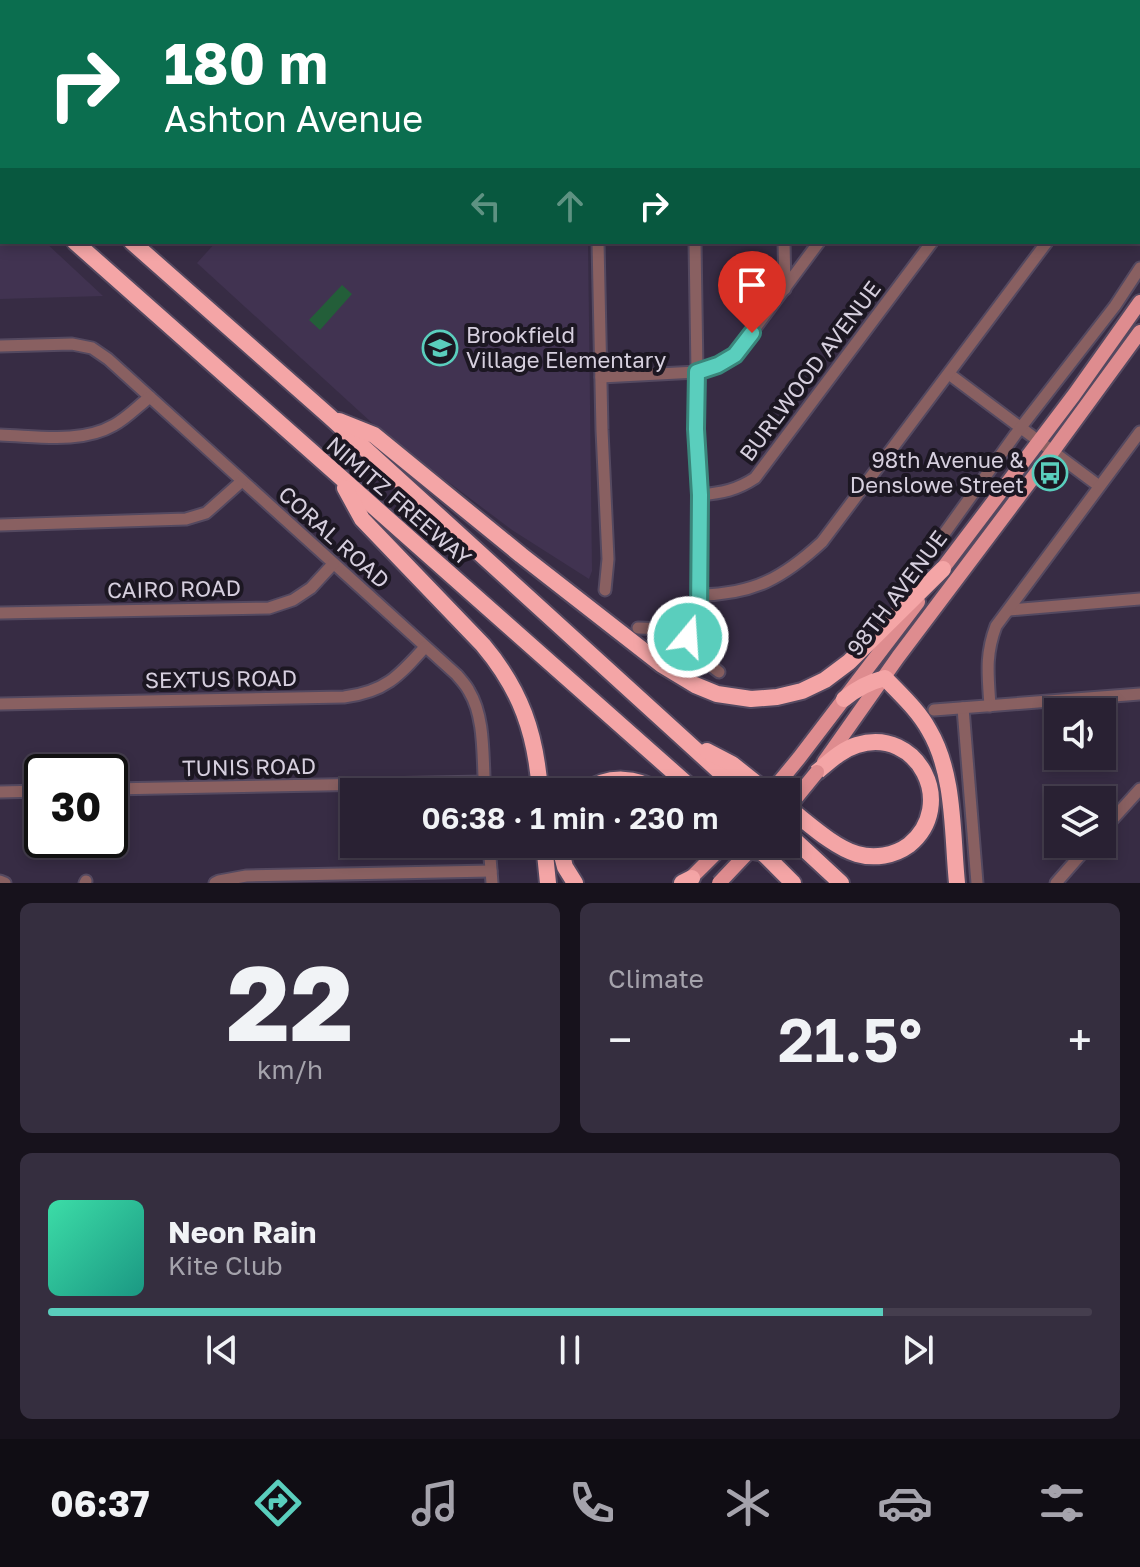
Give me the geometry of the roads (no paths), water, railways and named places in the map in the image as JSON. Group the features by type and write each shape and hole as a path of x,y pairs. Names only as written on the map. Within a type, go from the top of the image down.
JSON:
{"highway":[{"name":"NIMITZ FREEWAY","path":"77,244 680,778"},
{"name":"NIMITZ FREEWAY","path":"134,244 329,416 727,778"},
{"path":"329,416 374,435 662,665 717,694 764,699 802,691 825,680 849,662 943,569"},
{"path":"341,479 362,519 501,667 516,692 532,734 538,778"},
{"path":"844,699 865,684 885,678 915,709 931,732 940,752 948,785 957,883"},
{"path":"687,742 732,764 750,778"},
{"path":"800,818 847,850 871,856 905,848 923,830 928,819 931,797 926,776 914,758 893,746 856,745 817,772"},
{"path":"800,845 841,883"},
{"path":"545,858 548,883"},
{"path":"563,858 575,883"},
{"path":"769,858 793,883"}],"main road":[{"name":"98TH AVENUE","path":"781,778 943,569 1140,302"},
{"name":"98TH AVENUE","path":"800,792 1140,332"},
{"path":"687,881 712,858"},
{"path":"719,883 746,858"}],"street":[{"path":"598,244 608,559 605,590"},
{"path":"688,637 699,616 700,595 695,244"},
{"path":"784,244 785,289"},
{"path":"601,377 697,372 735,355 818,244"},
{"name":"BURLWOOD AVENUE","path":"700,495 725,493 755,478 930,244"},
{"path":"700,595 736,592 775,579 801,562 822,542 1046,244"},
{"name":"98TH AVENUE","path":"921,566 1140,268"},
{"name":"CORAL ROAD","path":"0,346 72,344 92,348 108,359 457,675 469,690 476,707 484,778"},
{"path":"949,374 1099,486"},
{"path":"0,435 79,436 100,432 118,423 150,397"},
{"path":"990,706 989,644 996,626 1140,432"},
{"path":"0,525 186,519 206,513 242,481"},
{"name":"CAIRO ROAD","path":"0,613 269,608 293,600 311,588 333,564"},
{"path":"1009,610 1140,599"},
{"path":"638,628 670,629 688,637 695,650 719,672"},
{"name":"SEXTUS ROAD","path":"0,704 363,695 400,675 425,647"},
{"path":"934,710 1140,694"},
{"path":"963,708 977,883"},
{"name":"TUNIS ROAD","path":"128,789 340,788"},
{"path":"1116,816 1140,789"},
{"path":"0,792 24,791"},
{"path":"1056,883 1078,858"},
{"path":"215,883 246,876 492,877"}],"place":[{"name":"Brookfield Village Elementary","path":"440,348"},
{"name":"98th Avenue & Denslowe Street","path":"1050,473"}]}
